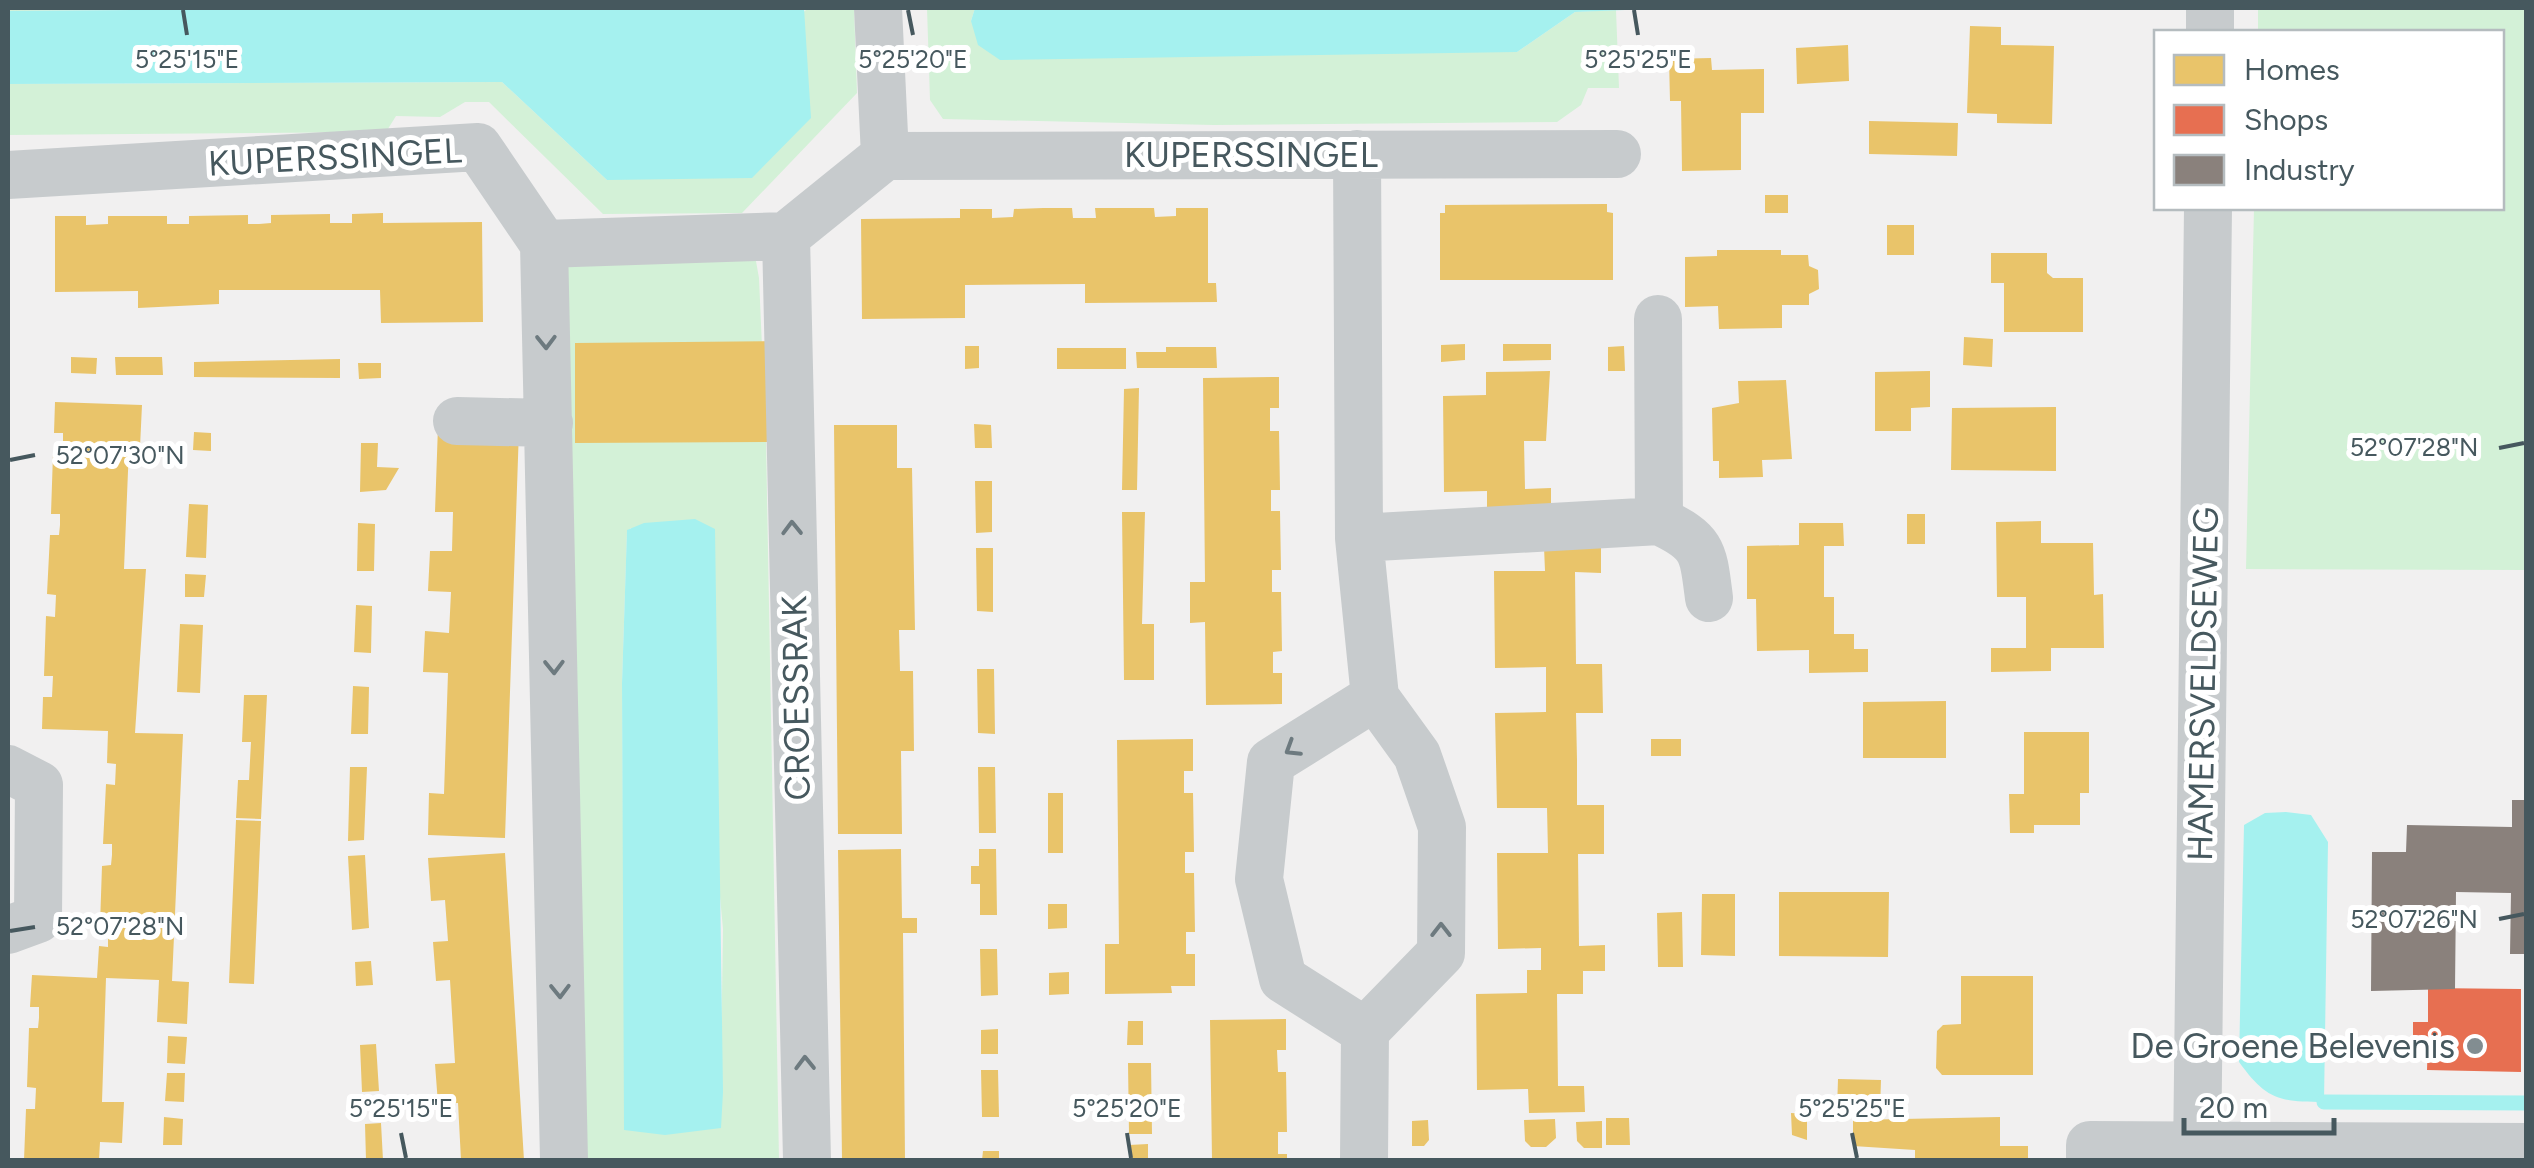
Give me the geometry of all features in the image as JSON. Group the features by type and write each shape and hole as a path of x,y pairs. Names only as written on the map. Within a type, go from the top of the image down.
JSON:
{"street":[{"path":"564,1160 544,244 786,236 885,156 878,8"},
{"name":"KUPERSSINGEL","path":"8,175 478,148 544,244"},
{"path":"1356,154 1358,538 1375,697 1418,755 1442,826 1441,953 1364,1031 1364,1160"},
{"name":"KUPERSSINGEL","path":"885,156 1617,154"},
{"name":"HAMERSVELDSEWEG","path":"2197,1153 2208,210"},
{"name":"CROESSRAK","path":"786,236 807,1160"},
{"path":"1658,319 1659,521"},
{"path":"457,422 548,423"},
{"path":"1358,538 1659,521 1688,534 1703,552 1709,598"},
{"path":"1364,1031 1283,979 1259,879 1271,762 1375,697"},
{"path":"8,769 38,786 38,919 8,930"},
{"path":"2090,1160 2090,1144 2197,1153 2526,1147"}],"green space":[{"path":"8,8 381,8 8,11"},
{"path":"804,8 854,8 857,93 742,213 603,214 489,102 465,102 440,117 396,116 386,132 8,135 8,84 502,82 607,180"},
{"path":"927,8 975,8 971,21 1517,52 1575,12 1616,10 1619,88 1588,88 1581,105 1557,122 1214,125 943,119 930,100"},
{"path":"2258,8 2526,8 2526,570 2246,569 2254,210 2504,210 2504,30 2258,30"},
{"path":"754,250 759,278 766,439 779,1160 570,1160 565,252","holes":["631,528 718,875 723,929 720,1128 623,830 622,683 627,531"]}],"water":[{"path":"804,8 811,118 752,178 607,180 502,82 8,84 8,11"},
{"path":"975,8 1675,8 1575,12 1517,52 1000,60 978,45 971,21"},
{"path":"695,519 715,529 723,1092 721,1128 665,1135 624,1130 622,683 627,530 644,523"},
{"path":"2265,813 2311,815 2328,842 2324,1102 2274,1096 2257,1084 2239,1062 2244,825"}],"building: Homes":[{"path":"1970,26 2001,27 2001,45 2054,46 2052,124 1997,123 1997,114 1967,113"},
{"path":"1848,45 1849,81 1797,84 1796,48"},
{"path":"1711,58 1712,70 1764,69 1764,113 1741,113 1741,170 1682,171 1681,101 1670,101 1669,59"},
{"path":"1869,121 1958,123 1957,156 1869,154"},
{"path":"1765,195 1788,195 1788,213 1765,213"},
{"path":"1607,204 1607,212 1613,213 1613,280 1440,280 1440,213 1445,213 1445,205"},
{"path":"1072,208 1073,218 1096,218 1095,208 1154,208 1155,217 1176,216 1176,208 1208,208 1208,283 1216,283 1217,302 1085,303 1085,284 965,285 965,318 862,319 861,219 960,218 960,209 992,209 992,218 1013,217 1014,209"},
{"path":"383,213 383,223 482,222 483,322 381,323 380,290 219,290 219,304 138,308 138,291 55,292 55,216 86,216 86,225 108,224 108,216 167,216 167,224 189,224 189,216 248,215 248,224 259,224 271,223 271,215 330,214 330,223 352,223 352,214"},
{"path":"1887,225 1914,225 1914,255 1887,255"},
{"path":"1717,250 1781,250 1781,255 1808,255 1809,266 1818,270 1819,289 1809,294 1809,305 1782,305 1782,328 1719,329 1718,306 1685,307 1685,257 1717,256"},
{"path":"1991,253 2047,253 2047,273 2053,278 2083,278 2083,332 2004,332 2004,283 1991,283"},
{"path":"1964,337 1993,339 1992,367 1963,365"},
{"path":"777,341 777,442 575,443 575,343"},
{"path":"1465,344 1465,360 1441,362 1441,345"},
{"path":"1503,344 1551,344 1551,360 1503,361"},
{"path":"965,346 979,346 979,368 965,369"},
{"path":"1624,346 1625,371 1608,371 1608,347"},
{"path":"1166,347 1216,347 1217,368 1137,368 1136,352 1166,352"},
{"path":"1057,348 1126,348 1126,369 1057,369"},
{"path":"71,357 97,358 96,374 71,373"},
{"path":"115,357 162,357 163,375 116,375"},
{"path":"340,359 340,378 194,377 194,362"},
{"path":"358,363 381,363 381,378 359,379"},
{"path":"1550,371 1546,441 1524,441 1525,489 1551,488 1551,514 1487,515 1487,491 1444,492 1443,396 1486,395 1486,372"},
{"path":"1930,371 1930,407 1911,408 1911,431 1875,431 1875,372"},
{"path":"1279,377 1279,408 1270,408 1270,431 1279,431 1280,490 1271,490 1271,511 1280,511 1281,570 1272,570 1272,592 1281,592 1282,651 1273,652 1273,673 1282,673 1282,704 1206,705 1205,622 1190,623 1190,582 1205,582 1203,378"},
{"path":"1786,380 1792,459 1762,460 1763,477 1719,478 1719,461 1713,461 1712,408 1739,403 1738,381"},
{"path":"1139,388 1137,490 1122,490 1124,389"},
{"path":"55,402 142,405 140,447 129,447 124,569 146,569 135,733 183,734 172,981 189,982 187,1024 157,1022 159,980 106,978 102,1102 124,1102 122,1143 100,1142 99,1160 24,1160 26,1109 35,1109 36,1088 27,1087 29,1028 38,1028 39,1018 39,1007 30,1007 32,975 97,978 99,946 108,947 108,925 100,925 102,866 111,865 112,844 103,844 106,784 115,785 116,764 107,763 108,731 42,729 43,697 52,697 53,676 44,676 46,616 55,617 56,595 47,594 50,535 59,535 60,525 60,514 51,514 53,454 63,455 63,433 54,433"},
{"path":"2056,407 2056,471 1951,470 1952,408"},
{"path":"974,424 991,425 992,448 975,448"},
{"path":"834,425 897,425 897,468 912,468 915,630 899,630 900,671 913,671 914,751 901,751 902,834 838,834"},
{"path":"438,426 519,429 505,838 428,835 429,793 444,794 448,673 423,672 425,631 449,633 451,592 428,591 430,551 452,551 453,512 435,512"},
{"path":"194,432 211,433 211,451 193,450"},
{"path":"361,443 378,443 377,467 399,468 386,490 360,492"},
{"path":"975,481 992,481 992,532 976,533"},
{"path":"189,504 208,505 206,558 186,557"},
{"path":"1122,512 1145,512 1142,624 1154,624 1154,680 1124,680"},
{"path":"1907,514 1925,514 1925,544 1907,544"},
{"path":"2041,521 2041,543 2093,543 2094,595 2103,594 2104,648 2051,648 2051,671 1991,672 1991,648 2026,648 2026,597 1997,597 1996,522"},
{"path":"358,523 375,524 374,571 357,571"},
{"path":"1799,523 1843,523 1844,546 1824,546 1824,597 1834,597 1834,634 1854,634 1854,649 1868,649 1868,672 1809,673 1809,650 1757,651 1756,599 1747,599 1747,546 1799,545"},
{"path":"1544,547 1601,547 1601,573 1575,572 1576,664 1602,664 1603,713 1576,713 1577,805 1604,805 1604,854 1578,854 1579,946 1605,945 1605,971 1583,971 1583,994 1557,994 1558,1086 1584,1086 1585,1112 1529,1113 1528,1089 1477,1090 1476,994 1527,993 1527,970 1541,970 1541,948 1498,949 1497,853 1548,853 1547,808 1497,808 1495,713 1546,712 1546,667 1495,668 1494,571 1545,571"},
{"path":"976,548 993,548 993,612 977,611"},
{"path":"185,574 206,575 204,597 185,597"},
{"path":"356,605 372,606 371,653 354,652"},
{"path":"180,624 203,625 200,693 177,692"},
{"path":"977,669 994,669 995,734 978,733"},
{"path":"353,686 369,687 368,734 351,734"},
{"path":"244,695 267,695 261,819 236,818 238,780 249,780 251,742 242,742"},
{"path":"1946,701 1946,758 1863,758 1863,702"},
{"path":"2024,732 2089,732 2089,793 2080,793 2080,825 2034,825 2034,833 2010,833 2009,794 2024,794"},
{"path":"1193,739 1193,771 1184,771 1184,793 1193,793 1194,852 1185,852 1185,873 1194,873 1195,932 1186,932 1186,954 1195,954 1195,986 1171,986 1172,993 1105,994 1105,944 1119,944 1117,740"},
{"path":"1651,739 1681,739 1681,756 1651,756"},
{"path":"350,767 367,767 364,840 348,841"},
{"path":"978,767 995,767 996,833 979,833"},
{"path":"1048,793 1063,793 1063,853 1048,853"},
{"path":"236,820 261,821 254,984 229,983"},
{"path":"901,849 902,918 917,918 917,933 903,933 905,1160 842,1160 838,850"},
{"path":"979,849 996,849 997,915 980,915 980,884 971,884 971,866 979,866"},
{"path":"505,853 524,1160 461,1160 458,1103 438,1104 435,1064 455,1063 450,980 436,981 433,942 448,941 445,900 431,901 428,858"},
{"path":"365,855 369,928 352,930 348,856"},
{"path":"1779,892 1889,892 1888,957 1779,956"},
{"path":"1702,894 1735,894 1735,956 1701,955"},
{"path":"1048,904 1067,904 1067,928 1048,929"},
{"path":"1682,912 1683,967 1658,967 1657,913"},
{"path":"980,949 997,949 998,995 981,996"},
{"path":"371,961 373,985 356,986 355,962"},
{"path":"1069,972 1069,994 1049,995 1049,973"},
{"path":"1961,976 2033,976 2033,1075 1942,1075 1936,1068 1937,1031 1943,1025 1961,1024"},
{"path":"1286,1019 1286,1050 1277,1050 1278,1072 1286,1072 1287,1132 1278,1132 1278,1154 1287,1154 1287,1160 1212,1160 1210,1020"},
{"path":"1128,1021 1143,1021 1143,1045 1127,1045"},
{"path":"998,1029 998,1054 981,1054 981,1030"},
{"path":"168,1036 187,1037 185,1064 167,1063"},
{"path":"376,1044 379,1091 362,1092 360,1045"},
{"path":"1128,1063 1151,1063 1152,1134 1129,1134"},
{"path":"981,1070 998,1070 999,1117 982,1117"},
{"path":"167,1073 185,1073 184,1102 165,1101"},
{"path":"1838,1079 1881,1080 1880,1111 1837,1110"},
{"path":"1791,1113 1807,1114 1807,1140 1792,1135"},
{"path":"164,1117 183,1119 182,1145 163,1145"},
{"path":"2000,1117 2000,1146 2028,1146 2028,1160 1915,1159 1915,1150 1853,1146 1853,1120"},
{"path":"1606,1118 1629,1118 1630,1145 1606,1145"},
{"path":"1555,1119 1556,1138 1546,1147 1531,1147 1525,1141 1524,1120"},
{"path":"1428,1120 1429,1140 1424,1146 1412,1146 1412,1121"},
{"path":"1602,1121 1602,1148 1584,1148 1577,1141 1576,1122"},
{"path":"381,1123 383,1160 366,1160 365,1124"},
{"path":"1148,1144 1148,1160 1130,1160 1129,1145"},
{"path":"983,1151 999,1151 999,1160 982,1160"}],"building: Shops":[{"path":"2428,988 2521,989 2521,1072 2427,1070 2428,1039 2413,1038 2413,1022 2428,1022"}],"building: Industry":[{"path":"2512,800 2526,800 2526,954 2510,954 2511,893 2456,892 2455,989 2371,991 2372,852 2406,852 2407,825 2512,827"}],"waterway":[{"path":"2324,1102 2526,1103"}],"place":[{"name":"De Groene Belevenis","path":"2475,1046"}]}
